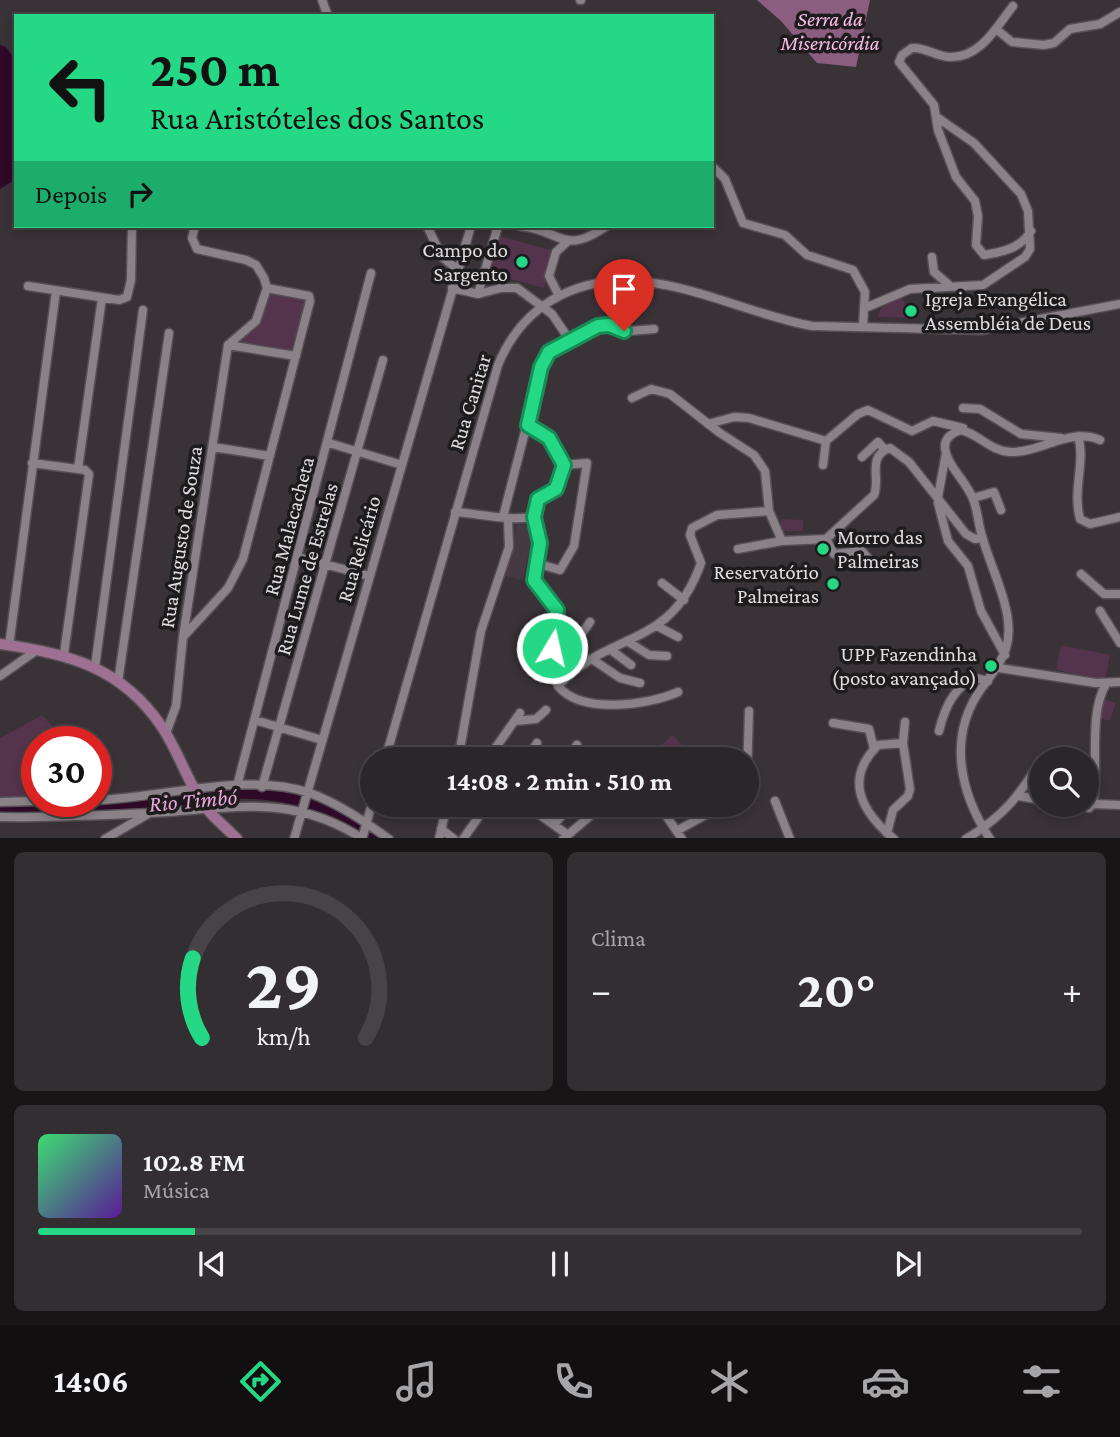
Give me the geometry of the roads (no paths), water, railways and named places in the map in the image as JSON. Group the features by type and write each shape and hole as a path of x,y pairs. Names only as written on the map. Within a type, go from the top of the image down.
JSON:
{"main road":[{"path":"4,645 64,654 95,667 118,682 150,712 166,733 205,806 237,838"}],"street":[{"path":"1013,6 981,46 956,56 916,47 900,57 901,67 929,96 938,118 938,130 957,177 976,206 976,245 984,255 1021,244 1031,231"},
{"path":"996,29 1012,42 1044,45 1054,43 1070,29 1100,24 1120,12"},
{"path":"865,307 910,289 948,284 979,286 989,282 1027,254 1032,243 1027,206 1008,178 967,137 938,118"},
{"path":"714,168 725,179 743,223 785,234 807,255 850,268 861,282 865,307 863,326"},
{"path":"28,286 119,300 129,295 132,228"},
{"path":"195,228 192,239 197,249 251,262 261,270 267,288 256,321 228,345"},
{"path":"428,228 442,257 458,270"},
{"name":"Rua Relicário","path":"295,838 470,228"},
{"path":"478,294 498,228"},
{"path":"528,228 567,242 583,241 604,228"},
{"path":"559,296 549,276 556,252 567,242"},
{"path":"932,257 934,272 948,284"},
{"name":"Rua Malacacheta","path":"237,786 329,443 371,273"},
{"name":"Rua Canitar","path":"389,747 503,353 523,324 542,306 559,296 604,281 646,282 733,302 786,321 811,326 982,330 1120,304"},
{"path":"183,637 235,577 310,301 309,296 301,293 267,288"},
{"path":"452,288 478,294 501,288 517,288 542,306 571,342"},
{"path":"4,645 56,291"},
{"path":"78,469 102,298"},
{"path":"95,667 143,310"},
{"path":"463,747 481,631 509,547 505,519 544,359 549,352 601,325 624,331 654,329"},
{"path":"118,682 169,333"},
{"path":"228,345 296,356"},
{"name":"Rua Augusto de Souza","path":"166,733 176,706 183,637 228,345"},
{"name":"Rua Lume de Estrelas","path":"262,787 383,360"},
{"path":"632,398 646,390 666,392 761,462 767,478 769,511 782,541"},
{"path":"963,408 980,409 1021,435 1064,439"},
{"path":"824,465 826,441 858,414 868,410 912,431 933,421 959,426 991,447 1006,452 1037,449 1078,436 1100,440"},
{"path":"708,424 734,417 749,418 826,441"},
{"path":"528,425 549,438 564,465 559,484 538,499 534,517 540,537 534,580 557,610 552,648 558,686"},
{"path":"938,497 951,434 965,430"},
{"path":"1078,436 1081,452 1075,493 1080,519 1090,524 1120,517"},
{"path":"862,457 878,442 885,450"},
{"path":"329,443 402,465"},
{"path":"213,447 270,456"},
{"path":"738,549 782,541 826,539 874,495 877,485 875,465 885,450 890,448 899,453 928,484 970,538 982,538"},
{"path":"946,450 973,498 982,538 1007,615 1005,655 968,715 960,755 965,790 990,838"},
{"path":"32,463 87,471 89,476 64,654"},
{"path":"536,563 560,570 574,546 587,463 564,465"},
{"path":"928,484 943,514 948,541 968,566 981,611 1005,655"},
{"path":"973,498 993,492 1001,510"},
{"path":"558,686 575,669 670,618 684,600 700,567 699,555 690,535 692,528 717,515 769,511"},
{"path":"455,512 505,519 534,517"},
{"path":"826,539 834,554 862,551 875,566"},
{"path":"298,557 369,576"},
{"path":"1082,574 1104,594 1120,594"},
{"path":"662,583 684,600"},
{"path":"1100,611 1120,643"},
{"path":"575,669 578,639 590,622"},
{"path":"657,626 678,638"},
{"path":"627,641 649,655 667,656"},
{"path":"0,676 37,650"},
{"path":"611,650 631,665"},
{"path":"592,659 620,678 640,683"},
{"path":"999,668 1106,684 1120,681"},
{"path":"939,731 946,708 964,683 975,678 988,681"},
{"path":"1086,681 1098,698"},
{"path":"1096,747 1098,698 1106,684"},
{"path":"558,686 580,699 620,704 646,704 678,692"},
{"path":"496,747 517,717 536,719 546,710"},
{"path":"748,747 749,711"},
{"path":"256,720 322,740"},
{"path":"890,836 893,810 908,796 911,789 903,743 905,722"},
{"path":"833,723 869,729 874,749"},
{"path":"534,747 537,743"},
{"path":"890,836 869,814 859,780 859,770 874,749 882,743 903,743"},
{"path":"966,838 983,828 1019,796 1029,779"},
{"path":"112,798 237,786 262,787 307,794 389,838"},
{"path":"1019,796 1029,798"},
{"path":"0,802 21,801"},
{"path":"775,801 790,838"},
{"path":"0,817 150,813 205,806 261,805 303,808 362,837 368,817"},
{"path":"1099,805 1120,805"},
{"path":"105,838 150,813"},
{"path":"439,838 444,817"},
{"path":"463,838 478,817"},
{"path":"544,817 566,837 589,817"},
{"path":"554,825 560,817"},
{"path":"668,817 680,834 706,817"},
{"path":"441,829 454,838"}],"waterway":[{"name":"Rio Timbó","path":"0,807 136,805 220,795 262,794 321,808 374,838"}],"place":[{"name":"Campo do Sargento","path":"522,262"},
{"name":"Igreja Evangélica Assembléia de Deus","path":"911,311"},
{"name":"Morro das Palmeiras","path":"823,549"},
{"name":"Reservatório Palmeiras","path":"833,584"},
{"name":"UPP Fazendinha (posto avançado)","path":"991,666"}],"park label":[{"name":"Serra da Misericórdia","path":"830,31"}]}
